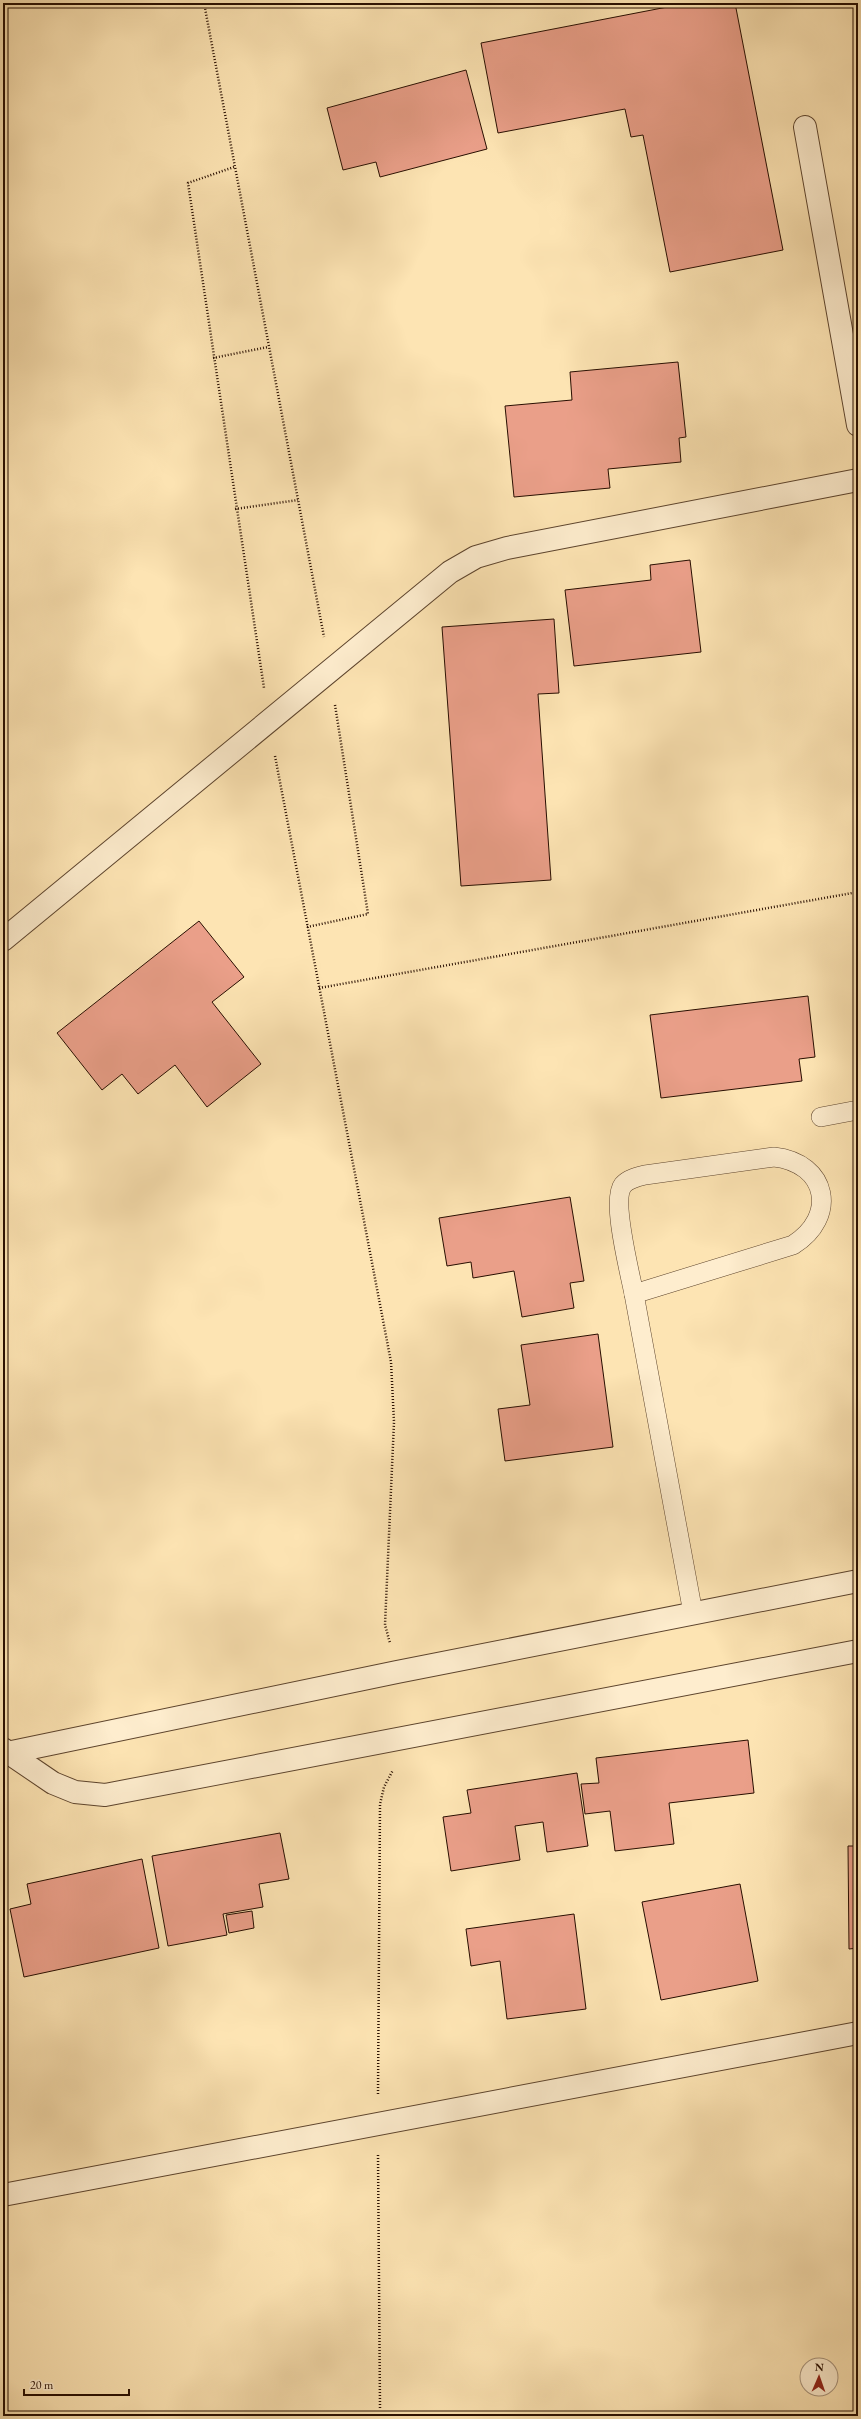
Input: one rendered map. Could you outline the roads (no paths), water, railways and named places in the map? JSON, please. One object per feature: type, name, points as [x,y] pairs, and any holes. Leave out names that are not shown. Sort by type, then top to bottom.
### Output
[{"type":"street","points":[[805,127],[858,425]]},
{"type":"street","points":[[3,940],[450,572],[476,557],[507,548],[858,480]]},
{"type":"street","points":[[5,1751],[858,1581]]},
{"type":"street","points":[[5,1751],[54,1783],[75,1792],[105,1795],[858,1650]]},
{"type":"street","points":[[3,2195],[858,2033]]},
{"type":"lane","points":[[821,1117],[858,1110]]},
{"type":"lane","points":[[634,1294],[792,1245],[806,1237],[816,1224],[821,1210],[821,1194],[815,1178],[804,1167],[790,1159],[774,1157],[758,1158],[645,1175],[629,1180],[622,1186],[618,1202],[634,1294],[693,1613]]}]
